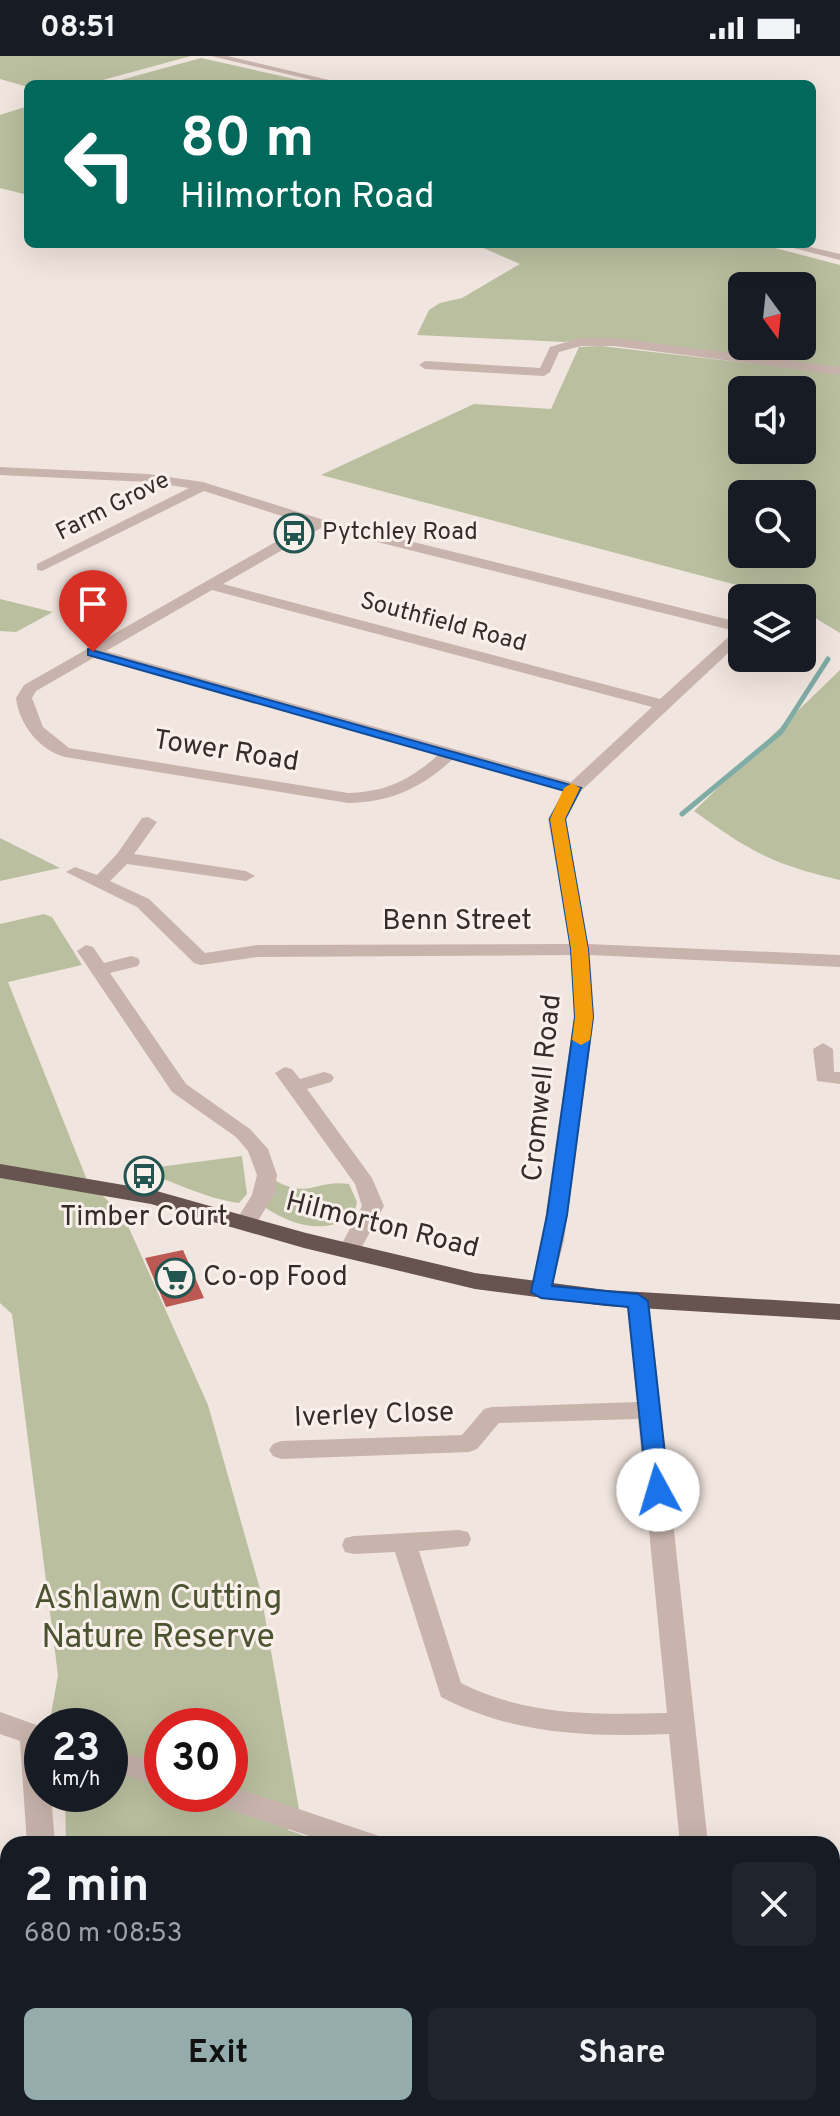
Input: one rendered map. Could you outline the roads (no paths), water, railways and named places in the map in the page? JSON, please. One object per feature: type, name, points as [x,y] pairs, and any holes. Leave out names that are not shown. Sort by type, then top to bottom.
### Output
[{"type":"highway","name":"Hilmorton Road","points":[[0,1171],[116,1190],[475,1281],[541,1292],[638,1301],[840,1312]]},
{"type":"street","points":[[215,56],[323,80]]},
{"type":"street","points":[[801,248],[840,257]]},
{"type":"street","points":[[425,365],[544,372],[554,350],[580,342],[614,342],[840,371]]},
{"type":"street","points":[[0,471],[148,478],[203,486],[319,523],[728,626]]},
{"type":"street","name":"Farm Grove","points":[[42,567],[203,486]]},
{"type":"street","points":[[93,652],[319,523]]},
{"type":"street","name":"Southfield Road","points":[[210,585],[663,705]]},
{"type":"street","name":"Cromwell Road","points":[[541,1292],[567,1151],[584,1017],[580,949],[557,819],[574,788],[728,643]]},
{"type":"street","points":[[93,652],[574,788]]},
{"type":"street","name":"Tower Road","points":[[93,652],[30,688],[24,698],[26,709],[45,741],[65,752],[348,798],[372,799],[412,787],[449,754]]},
{"type":"street","points":[[75,872],[99,883],[123,858],[148,822]]},
{"type":"street","points":[[123,858],[246,876]]},
{"type":"street","name":"Benn Street","points":[[99,883],[143,903],[201,959],[258,951],[580,949],[840,961]]},
{"type":"street","points":[[86,951],[115,971],[179,1088],[243,1133],[258,1149],[267,1175],[263,1195],[246,1222]]},
{"type":"street","points":[[823,1049],[824,1077],[840,1078]]},
{"type":"street","points":[[324,1078],[290,1080],[365,1183],[373,1206],[349,1251]]},
{"type":"street","points":[[638,1301],[693,1836]]},
{"type":"street","name":"Iverley Close","points":[[281,1450],[469,1443],[492,1415],[650,1410]]},
{"type":"street","points":[[354,1545],[459,1539]]},
{"type":"street","points":[[404,1542],[450,1690],[473,1704],[516,1716],[623,1725],[680,1723]]},
{"type":"street","points":[[0,1723],[24,1731]]},
{"type":"street","points":[[248,1804],[345,1836]]},
{"type":"street","points":[[40,1812],[41,1836]]},
{"type":"waterway","points":[[682,814],[781,732],[828,659]]},
{"type":"place","name":"Pytchley Road","points":[[294,533]]},
{"type":"place","name":"Timber Court","points":[[144,1176]]},
{"type":"place","name":"Co-op Food","points":[[175,1278]]},
{"type":"park label","name":"Ashlawn Cutting Nature Reserve","points":[[158,1618]]}]
